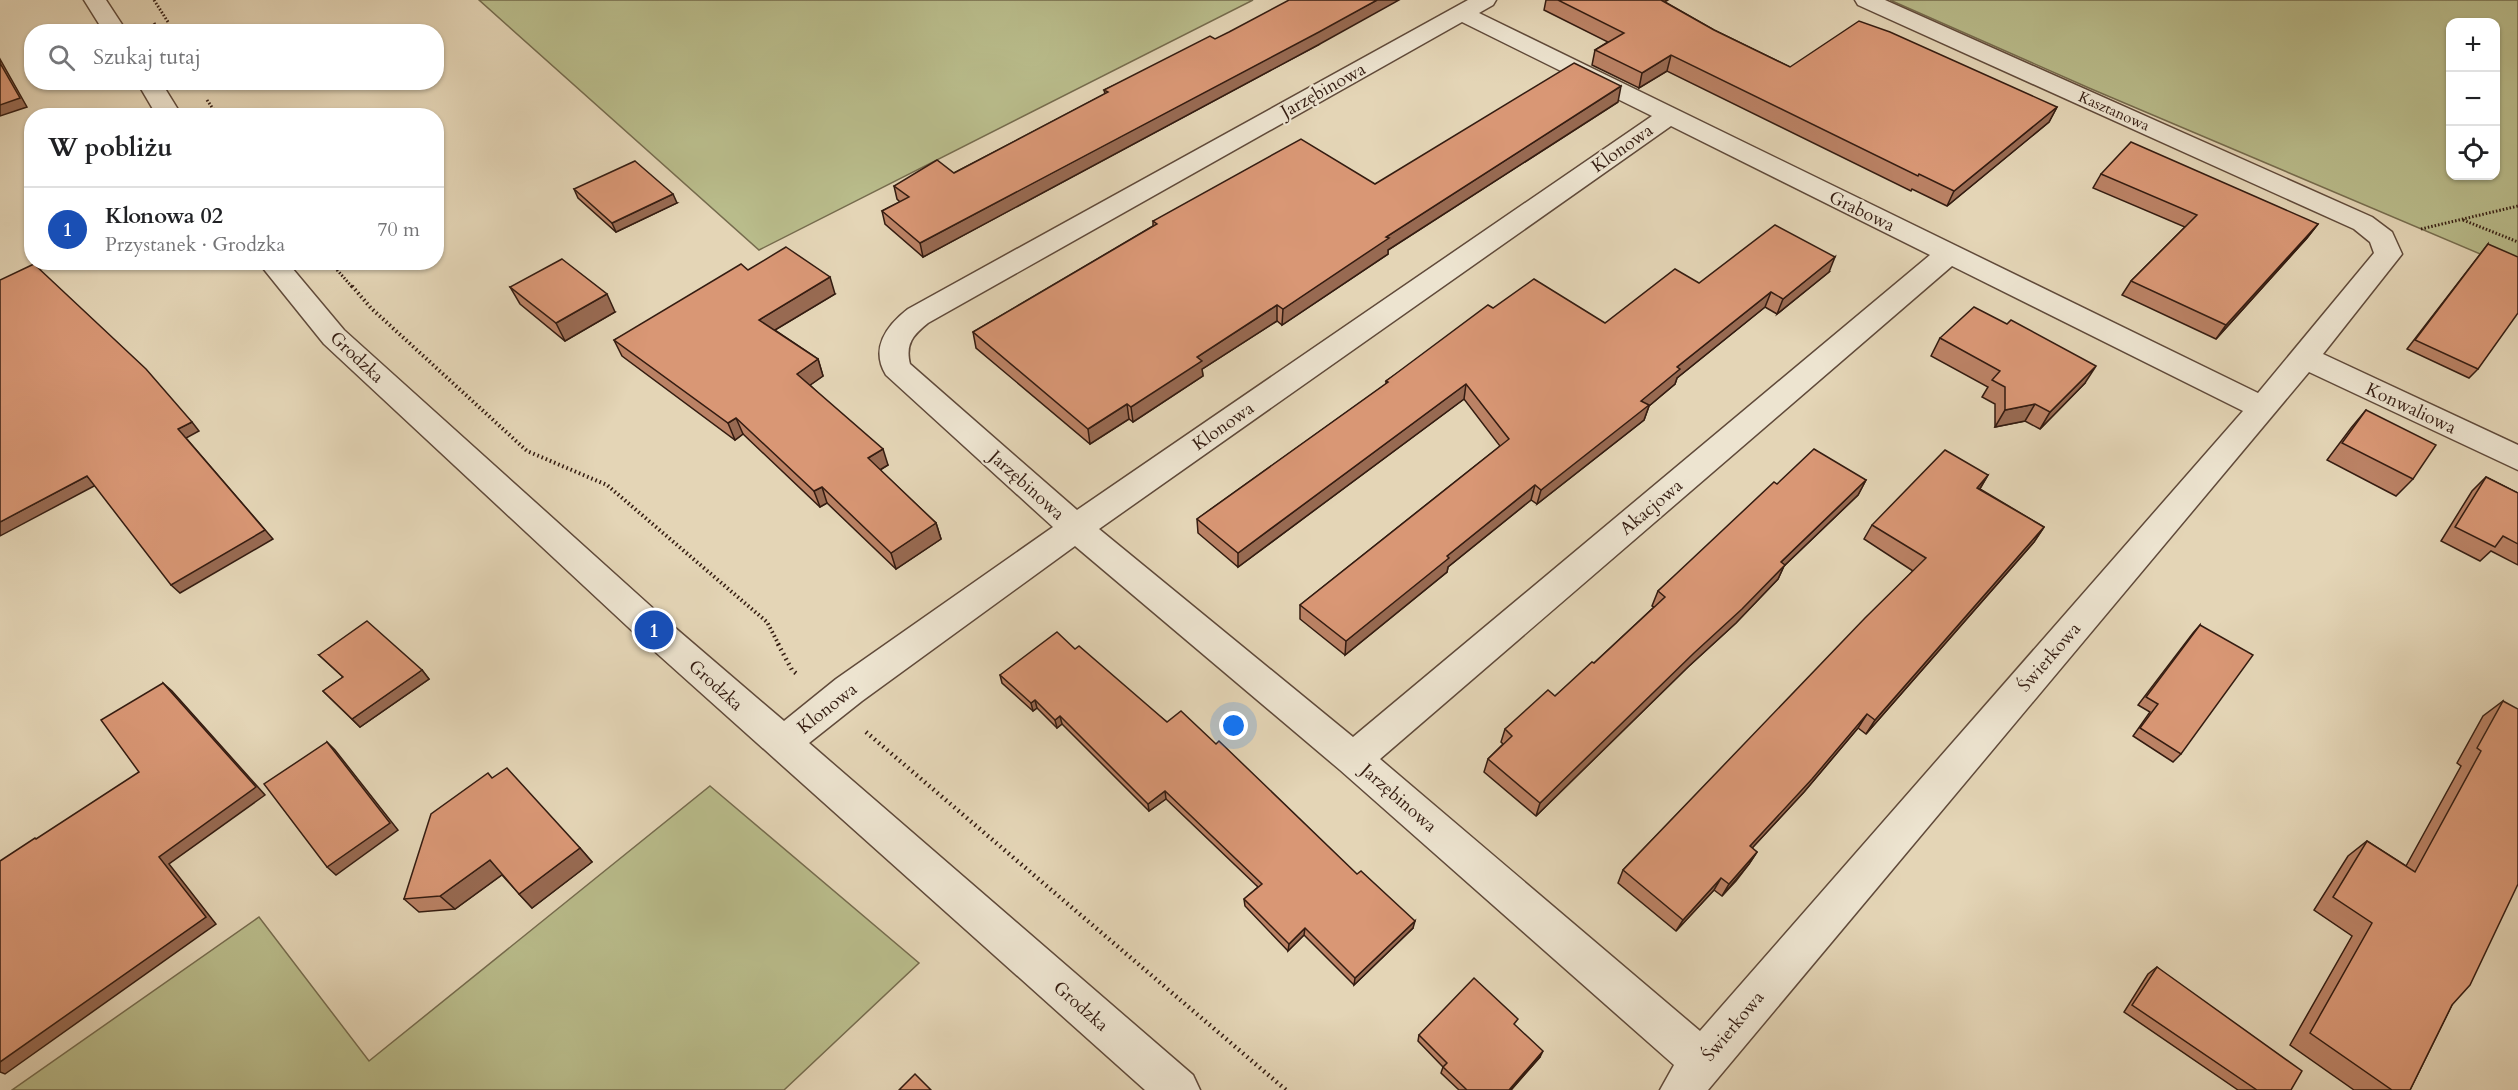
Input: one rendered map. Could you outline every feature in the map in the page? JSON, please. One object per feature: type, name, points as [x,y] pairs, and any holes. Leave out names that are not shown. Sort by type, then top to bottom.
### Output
[{"type":"street","points":[[95,0],[111,24]]},
{"type":"street","name":"Kasztanowa","points":[[1866,0],[2372,230]]},
{"type":"street","name":"Grabowa","points":[[1474,6],[1669,116],[2263,408]]},
{"type":"street","name":"Jarzębinowa","points":[[1474,6],[918,316],[903,328],[896,339],[892,354],[896,368],[1076,528],[1353,759],[1702,1061]]},
{"type":"street","points":[[154,90],[165,108]]},
{"type":"street","name":"Klonowa","points":[[782,744],[849,690],[1076,528],[1669,116]]},
{"type":"street","name":"Świerkowa","points":[[1682,1090],[1702,1061],[2263,408],[2388,254],[2372,230]]},
{"type":"street","name":"Akacjowa","points":[[1353,759],[1949,254]]},
{"type":"street","name":"Grodzka","points":[[278,270],[334,337],[654,630],[1178,1090]]},
{"type":"street","name":"Konwaliowa","points":[[2303,357],[2518,458]]},
{"type":"path","points":[[154,0],[168,22]]},
{"type":"path","points":[[2372,230],[2462,219],[2518,206]]},
{"type":"path","points":[[2462,219],[2518,242]]},
{"type":"green space","points":[[479,0],[1253,0],[759,250]]},
{"type":"green space","points":[[1890,0],[2518,0],[2518,270],[2089,88]]},
{"type":"green space","points":[[710,786],[919,963],[784,1090],[12,1090],[259,917],[369,1061]]},
{"type":"building","points":[[1289,0],[1377,0],[920,243],[882,211],[909,197],[894,186],[937,160],[954,173],[1108,92],[1104,90],[1210,36],[1215,39]]},
{"type":"building","points":[[1558,0],[1661,0],[1714,30],[1790,67],[1859,21],[1890,32],[2057,107],[1954,191],[1919,174],[1918,176],[1671,55],[1642,73],[1595,50],[1624,33]]},
{"type":"building","points":[[0,63],[20,98],[0,105]]},
{"type":"building","points":[[1574,63],[1621,86],[1386,237],[1389,238],[1283,309],[1277,305],[1197,357],[1202,361],[1131,407],[1127,404],[1088,429],[973,332],[1157,224],[1153,221],[1301,139],[1375,184]]},
{"type":"building","points":[[2131,142],[2318,224],[2226,325],[2131,281],[2197,215],[2101,174]]},
{"type":"building","points":[[635,161],[673,194],[612,223],[574,189]]},
{"type":"building","points":[[1775,225],[1835,257],[1783,299],[1771,292],[1677,367],[1680,369],[1641,401],[1649,405],[1541,490],[1535,485],[1346,641],[1300,605],[1509,439],[1466,384],[1238,553],[1197,519],[1388,382],[1386,381],[1488,305],[1493,308],[1534,279],[1605,323],[1675,269],[1699,283]]},
{"type":"building","points":[[2488,244],[2518,257],[2518,313],[2478,369],[2415,340]]},
{"type":"building","points":[[786,247],[830,277],[759,320],[818,359],[797,374],[883,449],[868,458],[936,523],[891,553],[822,487],[814,491],[736,418],[728,423],[614,340],[741,264],[748,270]]},
{"type":"building","points":[[562,259],[607,294],[556,323],[510,287]]},
{"type":"building","points":[[24,269],[40,270],[146,369],[192,422],[178,429],[265,530],[171,585],[87,476],[0,522],[0,280]]},
{"type":"building","points":[[1974,307],[2007,324],[2011,320],[2096,366],[2050,412],[2035,404],[2005,410],[2005,387],[1992,380],[2000,371],[1940,338]]},
{"type":"building","points":[[2366,410],[2436,445],[2413,479],[2342,443]]},
{"type":"building","points":[[1814,449],[1866,480],[1781,562],[1785,565],[1742,609],[1540,803],[1488,759],[1512,736],[1505,729],[1548,690],[1555,696],[1592,662],[1594,663],[1665,597],[1658,591],[1774,482],[1777,484]]},
{"type":"building","points":[[1945,450],[1988,475],[1977,488],[2044,527],[1875,720],[1867,714],[1812,779],[1750,846],[1757,852],[1729,884],[1721,878],[1683,920],[1623,870],[1865,618],[1926,558],[1872,525]]},
{"type":"building","points":[[2486,477],[2518,493],[2518,544],[2503,536],[2495,547],[2455,527]]},
{"type":"building","points":[[367,621],[422,670],[352,719],[323,691],[343,677],[319,655]]},
{"type":"building","points":[[2200,625],[2253,655],[2181,754],[2140,728],[2158,704],[2146,697]]},
{"type":"building","points":[[1057,632],[1075,649],[1079,646],[1167,722],[1181,711],[1216,744],[1219,741],[1357,874],[1361,871],[1415,921],[1355,978],[1305,928],[1289,944],[1244,899],[1262,884],[1165,791],[1148,804],[1060,716],[1055,720],[1035,700],[1031,703],[1000,675]]},
{"type":"building","points":[[163,683],[256,787],[159,857],[206,917],[0,1062],[0,861],[139,772],[101,720]]},
{"type":"building","points":[[2503,701],[2518,709],[2518,884],[2470,985],[2452,1005],[2410,1090],[2392,1090],[2310,1033],[2372,923],[2333,897],[2367,841],[2415,872],[2481,751],[2477,748]]},
{"type":"building","points":[[327,742],[390,823],[327,867],[264,784]]},
{"type":"building","points":[[507,768],[580,848],[519,894],[490,860],[440,896],[404,899],[431,814],[488,773],[492,778]]},
{"type":"building","points":[[2157,967],[2302,1071],[2291,1090],[2257,1090],[2132,1005]]},
{"type":"building","points":[[1474,978],[1518,1019],[1514,1024],[1543,1051],[1509,1090],[1467,1090],[1443,1067],[1447,1063],[1419,1035]]},
{"type":"building","points":[[915,1074],[931,1090],[899,1090]]},
{"type":"place","name":"Klonowa 02","points":[[654,630]]}]
